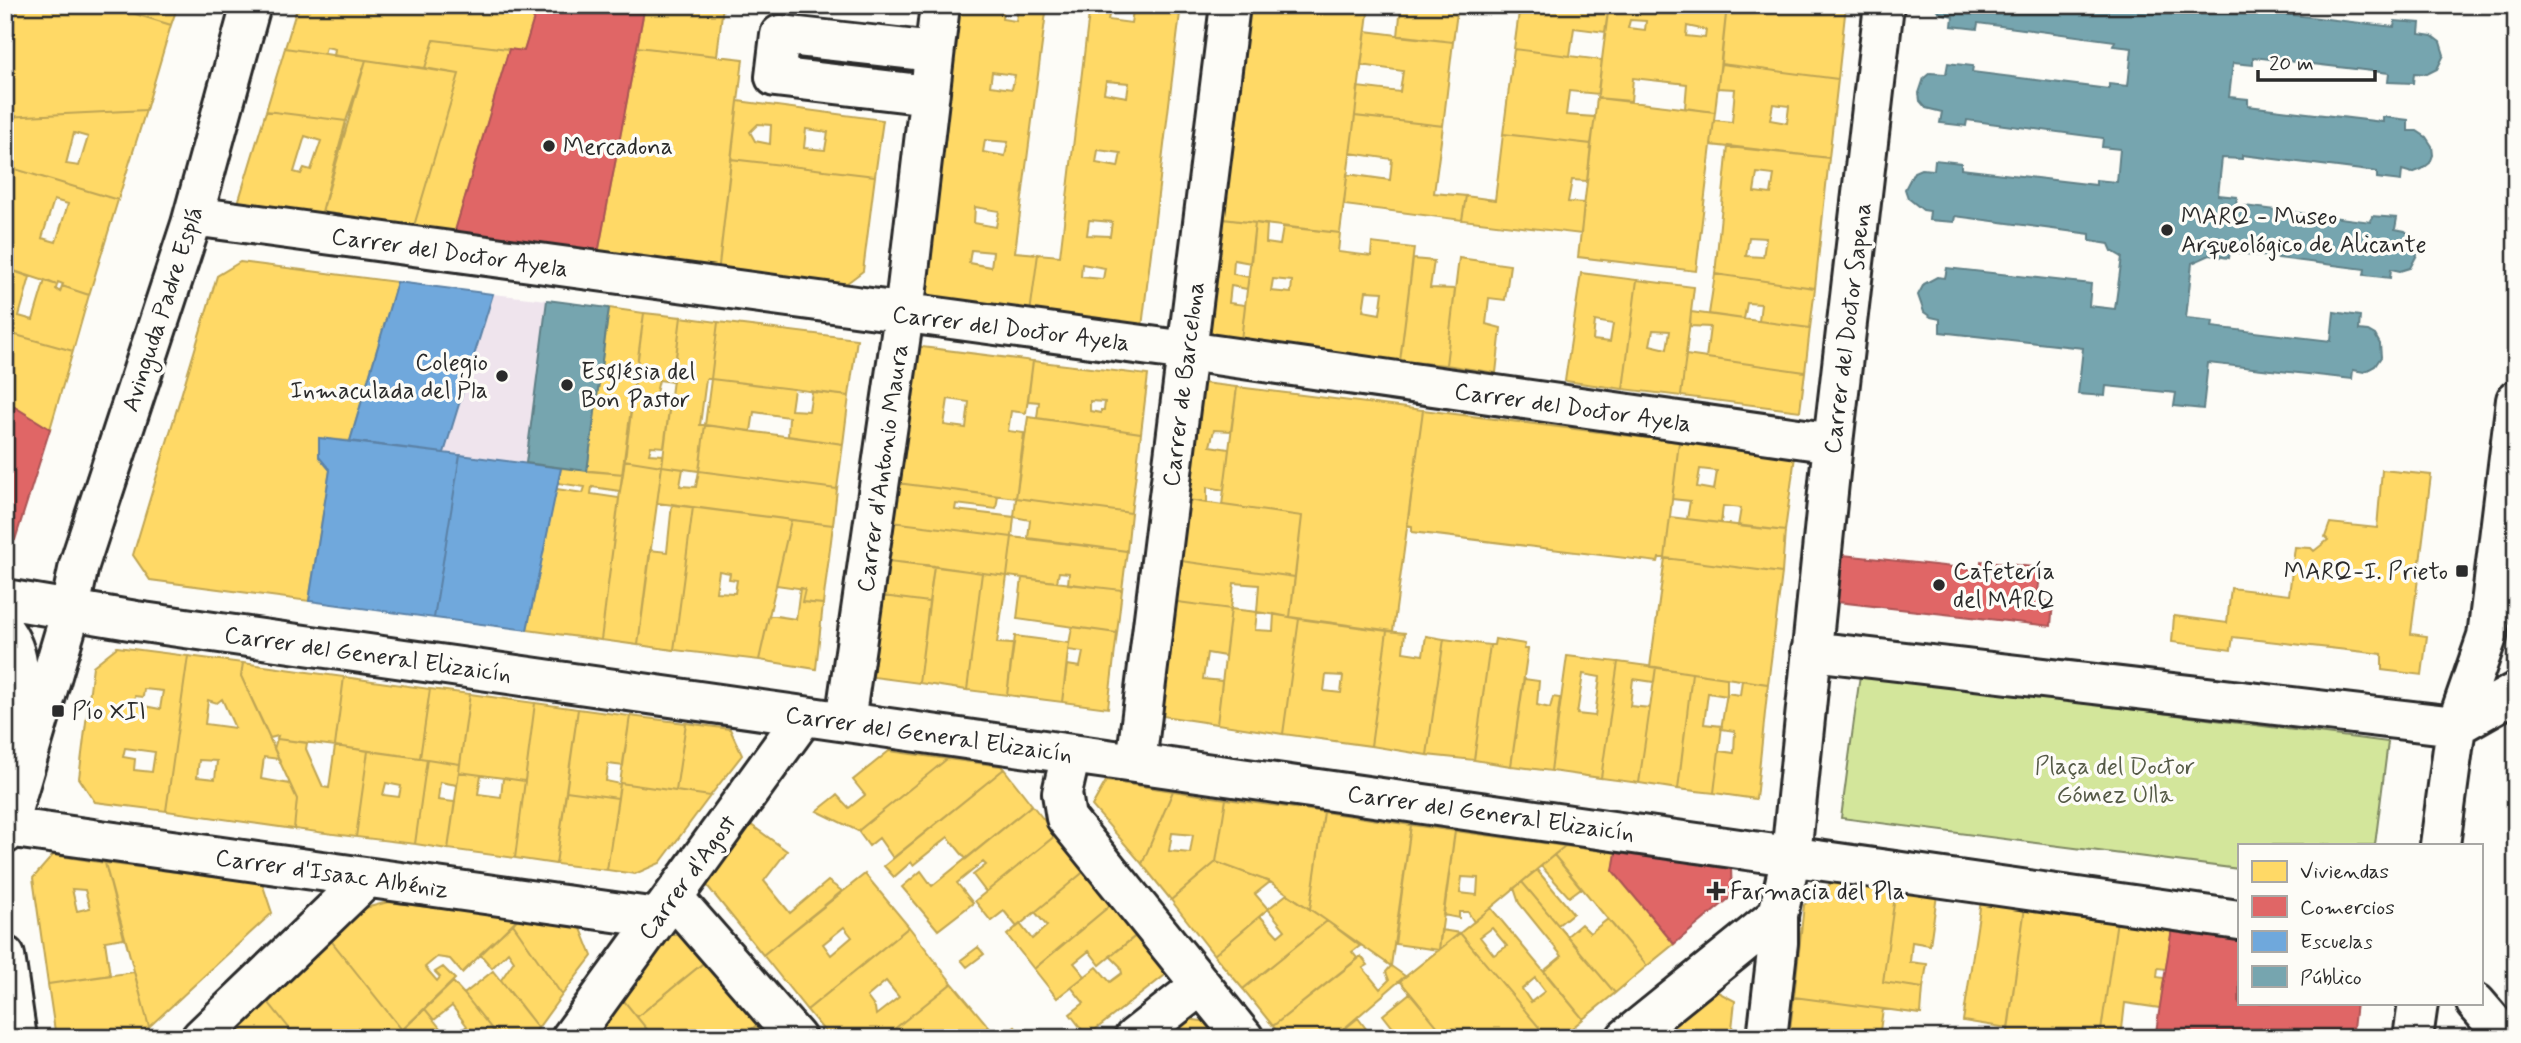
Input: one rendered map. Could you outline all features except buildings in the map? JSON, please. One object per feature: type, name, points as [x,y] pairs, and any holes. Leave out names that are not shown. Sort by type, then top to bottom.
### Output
[{"type":"street","name":"Avinguda Padre Esplá","points":[[6,831],[66,628],[79,565],[191,223],[251,5]]},
{"type":"street","name":"Carrer d'Antonio Maura","points":[[845,721],[904,314],[940,5]]},
{"type":"street","name":"Carrer de Barcelona","points":[[1136,763],[1230,5]]},
{"type":"street","name":"Carrer del Doctor Sapena","points":[[1811,651],[1884,5]]},
{"type":"street","points":[[929,95],[775,77],[777,56],[780,35],[934,52]]},
{"type":"street","name":"Carrer del Doctor Ayela","points":[[191,223],[200,217],[1187,351],[1833,443]]},
{"type":"street","points":[[2440,844],[2456,726],[2487,637],[2516,400]]},
{"type":"street","name":"Carrer del General Elizaicín","points":[[5,599],[68,611],[1791,856]]},
{"type":"street","points":[[5,632],[14,644],[19,682],[13,726],[5,752]]},
{"type":"street","points":[[1768,1038],[1778,943],[1778,915],[1791,856],[1811,651],[2456,726],[2516,692]]},
{"type":"street","name":"Carrer d'Agost","points":[[571,1038],[804,716]]},
{"type":"street","points":[[1071,754],[1062,793],[1066,818],[1244,1038]]},
{"type":"street","name":"Carrer d'Isaac Albéniz","points":[[6,831],[367,878],[665,907]]},
{"type":"street","points":[[1791,856],[2238,920]]},
{"type":"street","points":[[201,1038],[367,878]]},
{"type":"street","points":[[665,907],[796,1038]]},
{"type":"street","points":[[1626,1038],[1778,915]]},
{"type":"street","points":[[6,960],[17,1038]]},
{"type":"street","points":[[1134,1038],[1201,985]]},
{"type":"street","points":[[2413,1038],[2418,1004]]},
{"type":"street","points":[[2477,1004],[2505,1038]]},
{"type":"shaded area","name":"Colegio Inmaculada del Pla","points":[[493,294],[547,300],[526,463],[444,453]]},
{"type":"green space","name":"Plaça del Doctor Gómez Ulla","points":[[1860,675],[2388,742],[2375,844],[2238,844],[2238,869],[1841,818]]},
{"type":"place","name":"Mercadona","points":[[549,146]]},
{"type":"place","name":"MARQ - Museo Arqueológico de Alicante","points":[[2167,230]]},
{"type":"place","name":"Colegio Inmaculada del Pla","points":[[502,376]]},
{"type":"place","name":"Església del Bon Pastor","points":[[567,385]]},
{"type":"place","name":"MARQ-I. Prieto","points":[[2462,571]]},
{"type":"place","name":"Cafetería del MARQ","points":[[1939,585]]},
{"type":"place","name":"Pío XII","points":[[58,711]]},
{"type":"place","name":"Farmacia del Pla","points":[[1716,891]]}]
